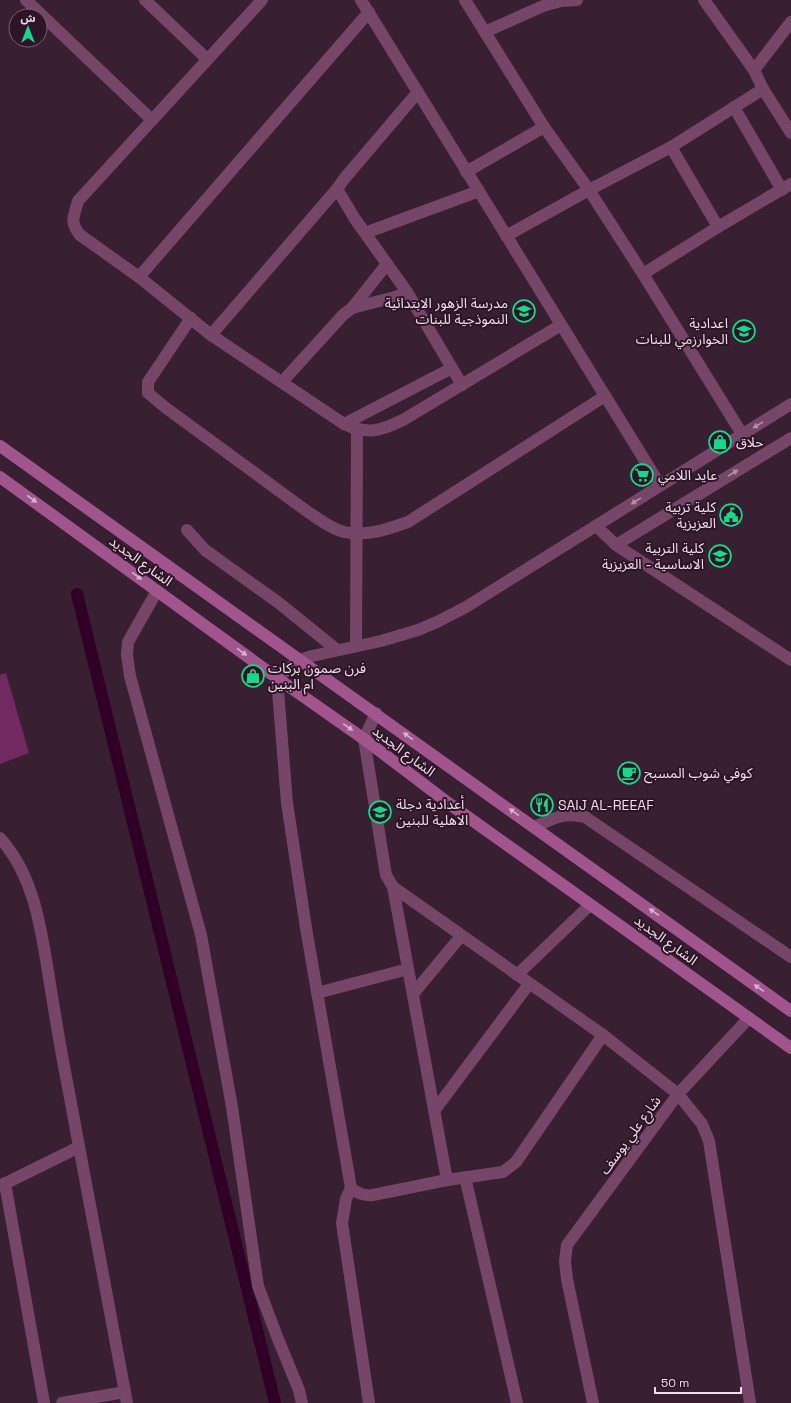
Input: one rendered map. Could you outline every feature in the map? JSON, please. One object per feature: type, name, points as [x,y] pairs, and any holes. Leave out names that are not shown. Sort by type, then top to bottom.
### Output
[{"type":"main road","name":"الشارع الجديد","points":[[0,446],[791,1010]]},
{"type":"main road","name":"الشارع الجديد","points":[[0,476],[277,678],[364,739],[451,805],[791,1048]]},
{"type":"street","points":[[26,0],[152,120]]},
{"type":"street","points":[[146,0],[207,59]]},
{"type":"street","points":[[262,0],[78,201],[73,218],[74,226],[80,235],[139,277],[211,335],[344,424],[357,430],[376,431],[387,428],[403,420],[562,325]]},
{"type":"street","points":[[361,0],[660,485]]},
{"type":"street","points":[[465,0],[544,127],[589,190],[643,274],[742,434]]},
{"type":"street","points":[[485,32],[543,6],[561,1],[577,0]]},
{"type":"street","points":[[704,0],[754,70],[763,89],[791,133]]},
{"type":"street","points":[[139,277],[369,12]]},
{"type":"street","points":[[754,70],[791,22]]},
{"type":"street","points":[[506,236],[670,147],[763,89]]},
{"type":"street","points":[[211,335],[337,190],[344,179],[418,92]]},
{"type":"street","points":[[643,274],[786,187],[734,107]]},
{"type":"street","points":[[466,172],[544,127]]},
{"type":"street","points":[[670,147],[718,228]]},
{"type":"street","points":[[337,190],[365,233],[407,292],[462,384]]},
{"type":"street","points":[[365,233],[479,191]]},
{"type":"street","points":[[282,382],[338,320],[352,308],[387,264]]},
{"type":"street","points":[[352,308],[395,298],[407,292]]},
{"type":"street","points":[[190,318],[148,382],[148,393],[166,408],[308,512],[343,532],[356,534],[380,531],[408,522],[605,396]]},
{"type":"street","points":[[344,424],[452,368]]},
{"type":"street","points":[[369,1403],[342,1223],[346,1199],[351,1188],[306,928],[287,803],[277,678],[300,660],[418,630],[466,607],[791,404]]},
{"type":"street","points":[[356,646],[357,430]]},
{"type":"street","points":[[616,545],[791,438]]},
{"type":"street","points":[[596,526],[616,545],[791,660]]},
{"type":"street","points":[[187,530],[205,550],[279,603],[337,650]]},
{"type":"street","points":[[157,591],[128,642],[127,655],[130,676],[201,935],[232,1107],[258,1286],[299,1390],[302,1403]]},
{"type":"street","points":[[376,714],[364,739],[386,875],[393,887],[447,1180]]},
{"type":"street","points":[[534,827],[561,816],[573,814],[585,817],[791,957]]},
{"type":"street","points":[[0,838],[15,857],[34,899],[41,929],[56,1023],[126,1397],[62,1403]]},
{"type":"street","points":[[393,887],[603,1035],[678,1094],[749,1018]]},
{"type":"street","points":[[517,975],[590,905]]},
{"type":"street","points":[[413,994],[461,936]]},
{"type":"street","points":[[317,993],[408,969]]},
{"type":"street","points":[[434,1111],[529,984]]},
{"type":"street","points":[[351,1188],[362,1195],[373,1195],[447,1180],[503,1172],[516,1162],[603,1035]]},
{"type":"street","name":"شارع علي يوسف","points":[[593,1403],[567,1279],[565,1261],[567,1245],[678,1094],[702,1124],[709,1141],[750,1403]]},
{"type":"street","points":[[44,1403],[2,1184],[79,1148]]},
{"type":"street","points":[[465,1177],[516,1403]]},
{"type":"shaded area","points":[[6,673],[29,753],[0,764],[0,675]]},
{"type":"waterway","points":[[77,594],[275,1403]]},
{"type":"place","name":"مدرسة الزهور الابتدائية النموذجية للبنات","points":[[524,311]]},
{"type":"place","name":"اعدادية الخوارزمي للبنات","points":[[744,331]]},
{"type":"place","name":"حلاق","points":[[720,442]]},
{"type":"place","name":"عايد اللامي","points":[[642,475]]},
{"type":"place","name":"كلية تربية العزيزية","points":[[731,515]]},
{"type":"place","name":"كلية التربية الاساسية - العزيزية","points":[[720,556]]},
{"type":"place","name":"فرن صمون بركات ام البنين","points":[[253,676]]},
{"type":"place","name":"كوفي شوب المسبح","points":[[629,773]]},
{"type":"place","name":"SAIJ AL-REEAF","points":[[542,805]]},
{"type":"place","name":"أعدادية دجلة الاهلية للبنين","points":[[380,812]]}]
